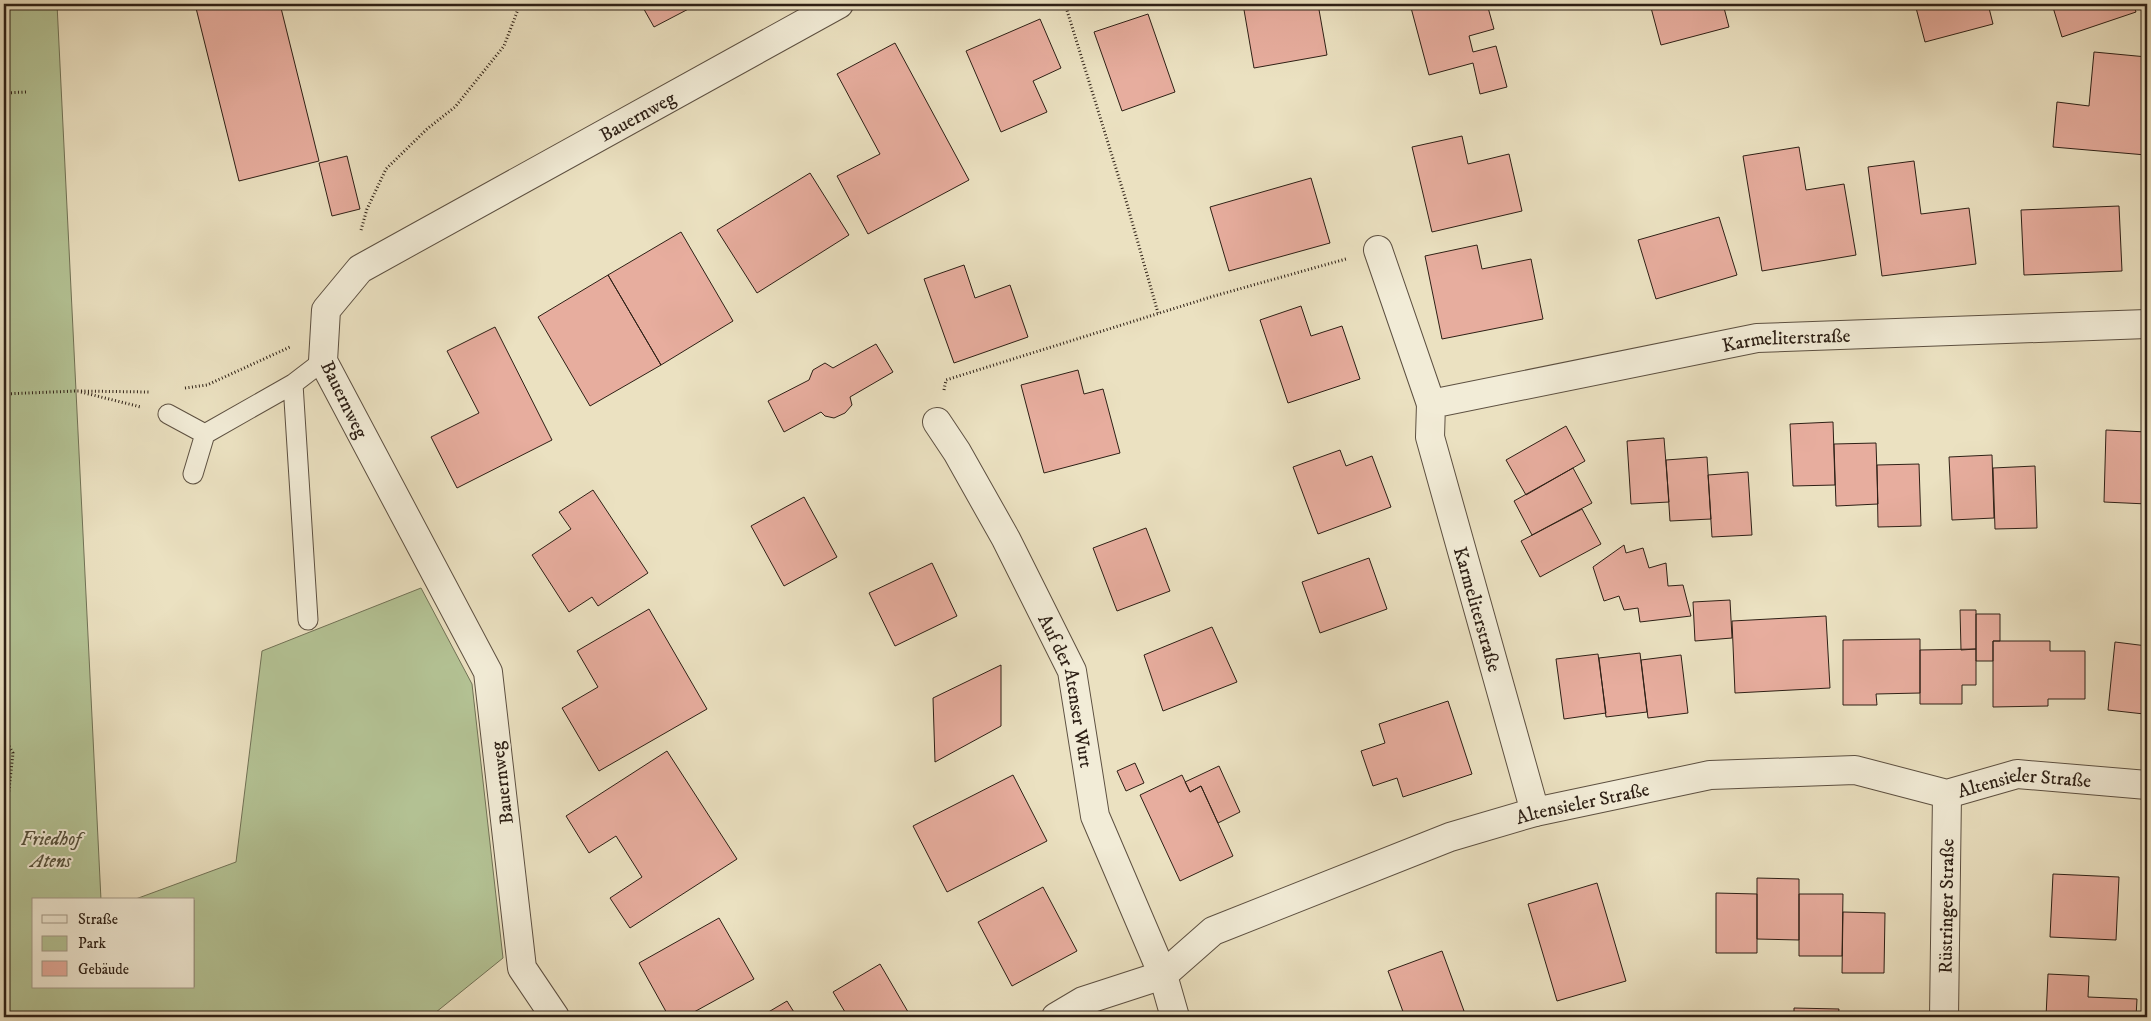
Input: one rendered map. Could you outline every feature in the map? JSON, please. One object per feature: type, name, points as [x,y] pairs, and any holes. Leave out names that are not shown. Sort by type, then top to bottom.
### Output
[{"type":"street","name":"Bauernweg","points":[[555,1017],[522,968],[488,672],[322,361],[326,310],[360,269],[839,4]]},
{"type":"street","name":"Karmeliterstraße","points":[[1378,250],[1431,404],[1430,437],[1535,812]]},
{"type":"street","name":"Karmeliterstraße","points":[[1431,404],[1758,338],[2147,324]]},
{"type":"street","name":"Auf der Atenser Wurt","points":[[937,422],[957,452],[1006,539],[1072,672],[1096,816],[1163,975]]},
{"type":"street","name":"Altensieler Straße","points":[[1056,1017],[1083,1001],[1163,975],[1213,931],[1450,836],[1535,812],[1710,775],[1855,770],[1947,794],[2017,774],[2147,785]]},
{"type":"street","name":"Rüstringer Straße","points":[[1944,1017],[1947,794]]},
{"type":"street","points":[[1163,975],[1175,1017]]},
{"type":"lane","points":[[193,474],[205,434],[293,384],[322,361]]},
{"type":"lane","points":[[293,384],[308,620]]},
{"type":"lane","points":[[168,414],[205,434]]},
{"type":"path","points":[[360,269],[355,248],[367,209],[386,169],[427,129],[455,107],[504,46],[520,4]]},
{"type":"path","points":[[1065,4],[1127,204],[1158,313]]},
{"type":"path","points":[[4,94],[26,92]]},
{"type":"path","points":[[937,422],[946,380],[1214,296],[1378,250]]},
{"type":"path","points":[[180,389],[207,384],[325,331]]},
{"type":"path","points":[[4,394],[76,391],[153,392]]},
{"type":"path","points":[[76,391],[168,414]]},
{"type":"path","points":[[4,737],[13,754],[4,835]]},
{"type":"green space","name":"Friedhof Atens","points":[[4,4],[57,4],[101,898],[32,898],[32,988],[195,988],[195,898],[138,898],[236,862],[262,651],[421,588],[472,684],[503,958],[430,1017],[4,1017]]},
{"type":"building","points":[[195,4],[280,4],[319,161],[239,181]]},
{"type":"building","points":[[641,4],[698,4],[654,27]]},
{"type":"building","points":[[1243,4],[1318,4],[1327,55],[1254,68]]},
{"type":"building","points":[[1410,4],[1487,4],[1494,29],[1469,36],[1473,52],[1496,46],[1507,87],[1480,94],[1473,63],[1429,75]]},
{"type":"building","points":[[1650,4],[1723,4],[1729,27],[1661,45]]},
{"type":"building","points":[[1915,4],[1988,4],[1993,24],[1925,42]]},
{"type":"building","points":[[2052,4],[2133,4],[2136,12],[2062,37]]},
{"type":"building","points":[[1148,14],[1175,92],[1122,111],[1094,32]]},
{"type":"building","points":[[1040,19],[1061,68],[1033,81],[1047,112],[1001,132],[966,51]]},
{"type":"building","points":[[895,43],[969,180],[868,234],[837,176],[880,154],[837,74]]},
{"type":"building","points":[[2094,52],[2147,57],[2146,155],[2053,147],[2057,102],[2089,106]]},
{"type":"building","points":[[1462,136],[1468,164],[1509,154],[1522,211],[1432,232],[1412,147]]},
{"type":"building","points":[[1799,147],[1806,190],[1844,184],[1856,255],[1762,271],[1743,156]]},
{"type":"building","points":[[347,156],[360,209],[332,216],[319,163]]},
{"type":"building","points":[[1914,161],[1921,214],[1969,208],[1976,264],[1882,276],[1868,167]]},
{"type":"building","points":[[810,173],[849,235],[757,293],[717,230]]},
{"type":"building","points":[[1311,178],[1330,243],[1229,271],[1210,207]]},
{"type":"building","points":[[2119,206],[2122,271],[2024,275],[2021,210]]},
{"type":"building","points":[[1719,217],[1737,275],[1656,299],[1638,240]]},
{"type":"building","points":[[681,232],[733,321],[661,365],[608,275]]},
{"type":"building","points":[[1477,245],[1482,269],[1531,259],[1543,319],[1442,339],[1425,256]]},
{"type":"building","points":[[964,265],[975,298],[1010,285],[1028,337],[954,363],[924,279]]},
{"type":"building","points":[[608,275],[661,365],[590,406],[538,317]]},
{"type":"building","points":[[1301,306],[1311,336],[1342,326],[1360,379],[1288,403],[1260,320]]},
{"type":"building","points":[[495,327],[552,440],[457,488],[431,437],[479,413],[447,351]]},
{"type":"building","points":[[876,344],[893,372],[850,397],[852,405],[845,413],[834,418],[825,416],[821,412],[784,432],[768,401],[809,380],[813,370],[825,363],[833,368]]},
{"type":"building","points":[[1078,370],[1084,394],[1103,389],[1120,453],[1044,473],[1021,385]]},
{"type":"building","points":[[1833,422],[1835,485],[1793,486],[1790,424]]},
{"type":"building","points":[[1566,426],[1585,461],[1526,495],[1506,460]]},
{"type":"building","points":[[2106,430],[2147,432],[2147,504],[2104,502]]},
{"type":"building","points":[[1664,438],[1669,502],[1631,504],[1627,441]]},
{"type":"building","points":[[1876,443],[1878,504],[1836,506],[1834,444]]},
{"type":"building","points":[[1340,450],[1346,466],[1372,456],[1391,507],[1318,534],[1293,467]]},
{"type":"building","points":[[1992,455],[1994,518],[1952,520],[1949,457]]},
{"type":"building","points":[[1707,457],[1711,519],[1670,521],[1666,460]]},
{"type":"building","points":[[1919,464],[1921,526],[1878,527],[1877,465]]},
{"type":"building","points":[[2035,466],[2037,528],[1995,529],[1993,468]]},
{"type":"building","points":[[1573,468],[1592,503],[1532,535],[1514,501]]},
{"type":"building","points":[[1748,472],[1752,535],[1712,537],[1708,475]]},
{"type":"building","points":[[593,490],[648,573],[598,606],[592,597],[569,612],[532,555],[571,529],[559,512]]},
{"type":"building","points":[[804,497],[837,557],[784,586],[751,526]]},
{"type":"building","points":[[1582,509],[1601,544],[1540,577],[1521,541]]},
{"type":"building","points":[[1146,528],[1170,591],[1117,611],[1093,548]]},
{"type":"building","points":[[1624,545],[1626,553],[1643,548],[1649,568],[1666,563],[1668,586],[1683,585],[1691,616],[1640,622],[1638,608],[1624,610],[1619,596],[1604,601],[1593,567]]},
{"type":"building","points":[[1369,558],[1387,609],[1320,633],[1302,582]]},
{"type":"building","points":[[932,563],[957,616],[895,646],[869,593]]},
{"type":"building","points":[[1730,600],[1732,638],[1695,641],[1693,602]]},
{"type":"building","points":[[649,609],[707,709],[599,771],[562,708],[598,687],[577,651]]},
{"type":"building","points":[[1960,610],[1976,610],[1976,649],[1961,650]]},
{"type":"building","points":[[1976,614],[2000,614],[2000,641],[1993,641],[1993,661],[1976,661]]},
{"type":"building","points":[[1826,616],[1830,688],[1735,693],[1732,621]]},
{"type":"building","points":[[1212,627],[1237,682],[1163,711],[1144,655]]},
{"type":"building","points":[[1920,639],[1920,693],[1876,694],[1877,705],[1843,705],[1843,640]]},
{"type":"building","points":[[1993,641],[2050,641],[2050,651],[2085,651],[2085,699],[2048,699],[2048,706],[1993,707]]},
{"type":"building","points":[[2115,642],[2147,646],[2144,714],[2108,710]]},
{"type":"building","points":[[1976,649],[1976,685],[1962,685],[1962,704],[1920,704],[1920,650]]},
{"type":"building","points":[[1640,653],[1647,712],[1606,717],[1599,658]]},
{"type":"building","points":[[1598,654],[1606,713],[1564,719],[1556,659]]},
{"type":"building","points":[[1681,655],[1688,713],[1648,718],[1641,660]]},
{"type":"building","points":[[1001,665],[1001,726],[935,762],[933,698]]},
{"type":"building","points":[[2147,679],[2147,714],[2144,714]]},
{"type":"building","points":[[1448,701],[1472,774],[1403,797],[1397,778],[1373,786],[1361,751],[1385,743],[1379,724]]},
{"type":"building","points":[[667,751],[737,859],[630,928],[610,898],[642,877],[616,836],[589,853],[566,816]]},
{"type":"building","points":[[1135,763],[1144,783],[1126,791],[1117,771]]},
{"type":"building","points":[[1219,766],[1240,812],[1218,823],[1201,786],[1190,792],[1185,782]]},
{"type":"building","points":[[1013,775],[1047,841],[947,892],[913,826]]},
{"type":"building","points":[[1182,775],[1190,792],[1201,786],[1233,856],[1180,881],[1140,795]]},
{"type":"building","points":[[2053,874],[2119,877],[2116,940],[2050,937]]},
{"type":"building","points":[[1757,878],[1799,879],[1799,940],[1757,939]]},
{"type":"building","points":[[1597,883],[1626,981],[1557,1001],[1528,904]]},
{"type":"building","points":[[1043,887],[1077,951],[1012,986],[978,922]]},
{"type":"building","points":[[1716,893],[1757,894],[1757,953],[1716,953]]},
{"type":"building","points":[[1799,894],[1843,894],[1842,956],[1799,956]]},
{"type":"building","points":[[1843,912],[1885,913],[1884,973],[1842,973]]},
{"type":"building","points":[[719,918],[754,979],[685,1017],[669,1017],[639,963]]},
{"type":"building","points":[[1442,951],[1464,1011],[1447,1017],[1405,1017],[1388,971]]},
{"type":"building","points":[[880,964],[911,1017],[848,1017],[833,992]]},
{"type":"building","points":[[2048,974],[2089,976],[2088,997],[2137,999],[2136,1017],[2046,1017]]},
{"type":"building","points":[[787,1001],[797,1017],[760,1017]]},
{"type":"building","points":[[1794,1008],[1839,1009],[1838,1017],[1794,1017]]}]
